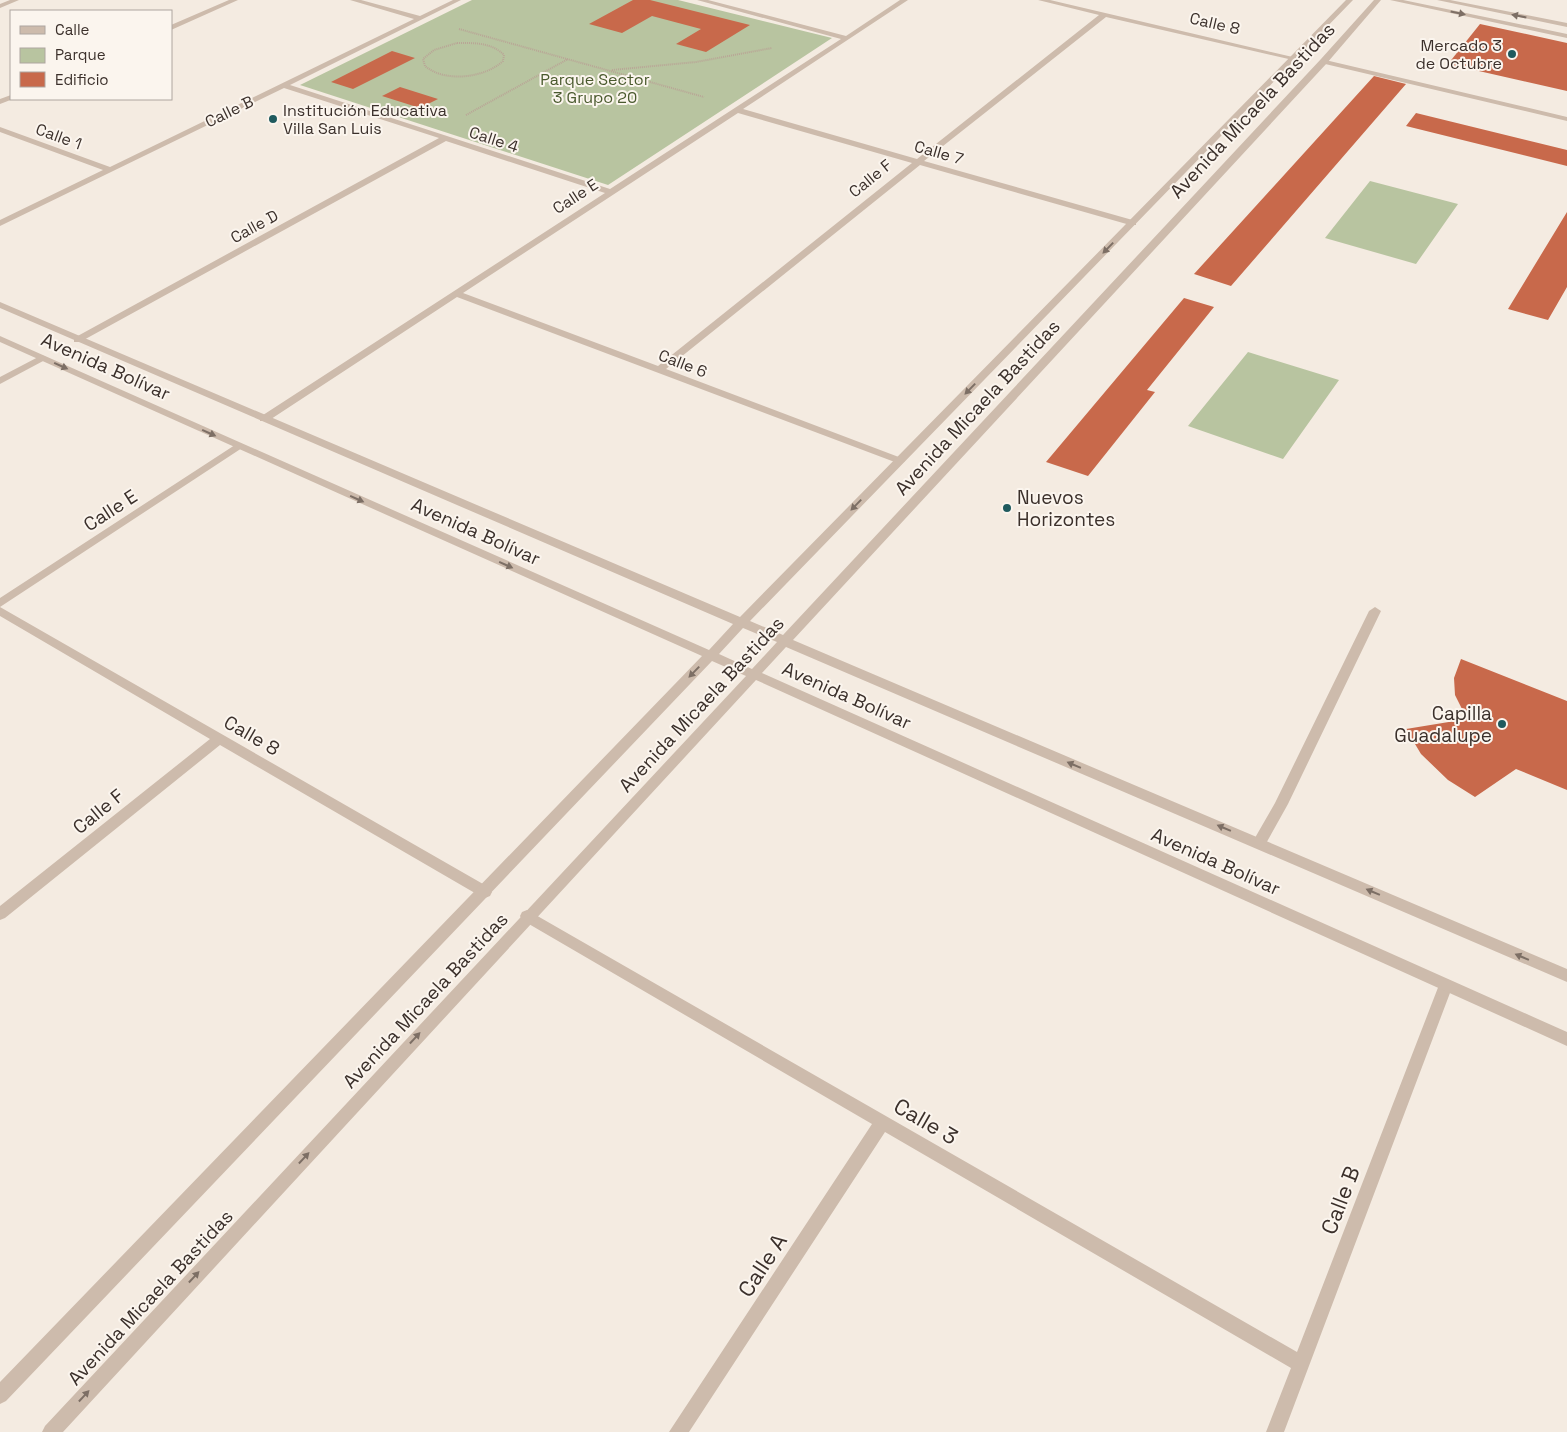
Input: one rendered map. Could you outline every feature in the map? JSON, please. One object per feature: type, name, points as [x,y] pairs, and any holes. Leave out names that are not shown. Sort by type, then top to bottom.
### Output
[{"type":"street","points":[[0,6],[16,0]]},
{"type":"street","points":[[172,28],[235,0]]},
{"type":"street","points":[[353,0],[420,18]]},
{"type":"street","name":"Calle B","points":[[0,222],[458,0]]},
{"type":"street","points":[[700,0],[847,38]]},
{"type":"street","name":"Calle E","points":[[264,419],[905,0]]},
{"type":"street","name":"Calle 8","points":[[1041,0],[1293,58]]},
{"type":"street","name":"Avenida Micaela Bastidas","points":[[0,1395],[485,892],[742,622],[1350,0]]},
{"type":"street","name":"Avenida Micaela Bastidas","points":[[50,1432],[527,916],[785,642],[1324,61],[1378,0]]},
{"type":"street","points":[[1393,0],[1567,36]]},
{"type":"street","points":[[1440,0],[1567,25]]},
{"type":"street","name":"Calle F","points":[[659,370],[1104,15]]},
{"type":"street","points":[[1324,61],[1567,119]]},
{"type":"street","name":"Calle 4","points":[[283,85],[611,192]]},
{"type":"street","name":"Calle 7","points":[[739,108],[1133,224]]},
{"type":"street","name":"Calle 1","points":[[0,129],[109,169]]},
{"type":"street","name":"Calle D","points":[[77,340],[445,138]]},
{"type":"street","name":"Calle 6","points":[[456,293],[900,461]]},
{"type":"street","name":"Avenida Bolívar","points":[[0,305],[77,340],[742,622],[1567,976]]},
{"type":"street","name":"Avenida Bolívar","points":[[0,340],[1567,1039]]},
{"type":"street","points":[[0,381],[42,358]]},
{"type":"street","name":"Calle E","points":[[0,603],[238,446]]},
{"type":"street","name":"Calle 8","points":[[0,611],[485,892]]},
{"type":"street","points":[[1259,843],[1285,795],[1375,611]]},
{"type":"street","name":"Calle F","points":[[0,914],[220,738]]},
{"type":"street","name":"Calle 3","points":[[527,916],[1301,1364]]},
{"type":"street","name":"Calle B","points":[[1275,1432],[1446,985]]},
{"type":"street","name":"Calle A","points":[[678,1432],[883,1122]]},
{"type":"path","points":[[420,18],[739,108]]},
{"type":"path","points":[[491,46],[500,50],[504,55],[503,61],[488,71],[461,76],[447,76],[427,69],[423,64],[423,59],[427,54],[445,46],[470,43],[491,46],[500,40]]},
{"type":"path","points":[[609,71],[696,62],[780,47]]},
{"type":"path","points":[[460,118],[568,59]]},
{"type":"green space","name":"Parque Sector 3 Grupo 20","points":[[472,0],[678,0],[832,38],[608,185],[300,85]]},
{"type":"green space","points":[[1370,181],[1458,204],[1416,264],[1325,238]]},
{"type":"green space","points":[[1248,352],[1339,380],[1283,459],[1188,426]]},
{"type":"building","points":[[633,0],[650,0],[750,25],[706,52],[676,44],[701,29],[652,16],[622,33],[589,24]]},
{"type":"building","name":"Mercado 3 de Octubre","points":[[1480,24],[1567,43],[1567,91],[1448,64]]},
{"type":"building","points":[[392,51],[415,58],[353,89],[331,82]]},
{"type":"building","points":[[1374,76],[1406,84],[1231,286],[1194,274]]},
{"type":"building","points":[[400,87],[438,99],[420,108],[382,96]]},
{"type":"building","points":[[1416,113],[1567,150],[1567,166],[1406,126]]},
{"type":"building","points":[[1567,212],[1567,287],[1548,320],[1508,309]]},
{"type":"building","points":[[1184,298],[1214,307],[1147,390],[1155,392],[1088,476],[1046,462]]},
{"type":"building","name":"Capilla Guadalupe","points":[[1461,659],[1567,701],[1567,790],[1516,769],[1475,797],[1448,780],[1421,754],[1406,729],[1467,719],[1455,695],[1454,678]]},
{"type":"place","name":"Mercado 3 de Octubre","points":[[1512,54]]},
{"type":"place","name":"Institución Educativa Villa San Luis","points":[[273,119]]},
{"type":"place","name":"Nuevos Horizontes","points":[[1007,508]]},
{"type":"place","name":"Capilla Guadalupe","points":[[1502,724]]}]
